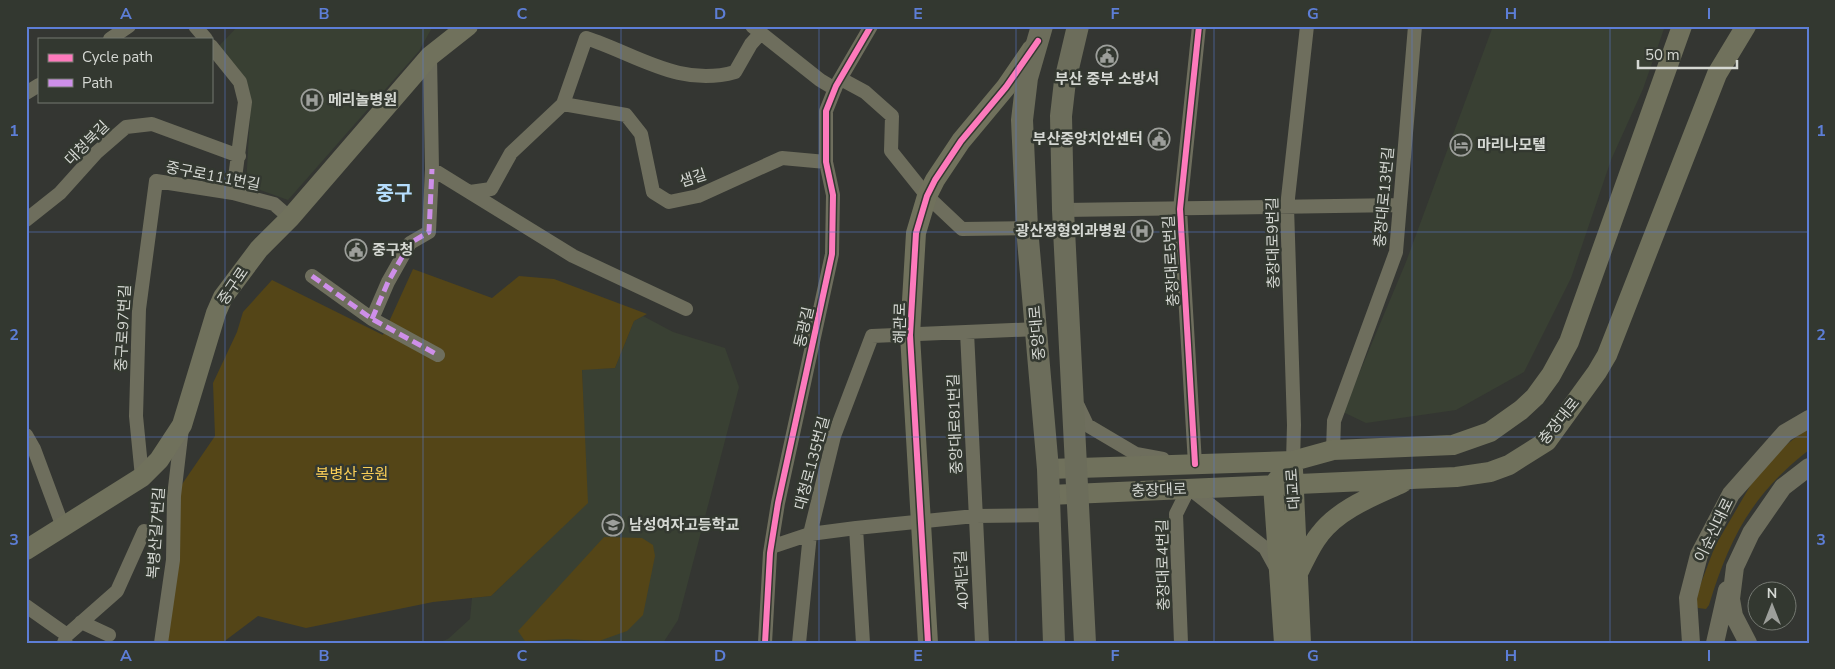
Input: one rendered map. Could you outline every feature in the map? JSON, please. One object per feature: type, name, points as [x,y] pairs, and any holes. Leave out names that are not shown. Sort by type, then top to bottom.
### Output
[{"type":"main road","name":"중구로","points":[[26,550],[142,477],[159,460],[182,425],[216,313],[223,297],[259,249],[290,218],[433,52],[468,26]]},
{"type":"main road","name":"중앙대로","points":[[1078,26],[1064,81],[1061,116],[1063,210],[1085,643]]},
{"type":"main road","name":"충장대로","points":[[1048,469],[1293,461],[1333,450],[1453,445],[1490,432],[1535,397],[1552,375],[1569,342],[1682,26]]},
{"type":"main road","points":[[1670,60],[1688,26]]},
{"type":"main road","points":[[1717,74],[1732,26]]},
{"type":"main road","name":"충장대로","points":[[1050,505],[1078,493],[1456,477],[1490,472],[1509,465],[1547,442],[1562,423],[1607,355],[1717,74],[1746,26]]},
{"type":"main road","name":"중앙대로","points":[[1040,34],[1027,78],[1022,120],[1028,228],[1048,469],[1054,643]]},
{"type":"main road","name":"해관로","points":[[928,643],[910,335],[916,233],[927,196],[961,140],[1006,87],[1040,34]]},
{"type":"main road","name":"대교로","points":[[1284,643],[1294,484],[1293,461]]},
{"type":"main road","name":"대교로","points":[[1293,461],[1273,485],[1288,577],[1302,643]]},
{"type":"main road","points":[[1288,577],[1319,535],[1332,521],[1352,507],[1410,479]]},
{"type":"street","points":[[111,38],[129,26]]},
{"type":"street","points":[[195,26],[205,38]]},
{"type":"street","points":[[372,319],[388,282],[410,244],[429,232],[432,169],[433,52],[449,26]]},
{"type":"street","name":"동광길","points":[[765,643],[771,547],[778,503],[832,254],[833,195],[826,162],[826,111],[838,84],[871,26]]},
{"type":"street","name":"충장대로5번길","points":[[1189,465],[1180,209],[1199,26]]},
{"type":"street","name":"충장대로9번길","points":[[1293,461],[1294,425],[1287,207],[1307,26]]},
{"type":"street","name":"충장대로13번길","points":[[1333,450],[1334,421],[1396,252],[1415,26]]},
{"type":"street","points":[[470,192],[490,189],[511,153],[563,104],[586,38],[611,46],[667,72],[716,78],[735,72],[751,44],[756,30],[838,84],[866,92],[892,116],[891,151],[927,196],[962,230],[1028,228]]},
{"type":"street","points":[[212,47],[240,82],[245,102],[233,193]]},
{"type":"street","points":[[26,93],[38,86]]},
{"type":"street","name":"샘길","points":[[563,104],[626,115],[641,134],[653,192],[670,202],[698,196],[782,158],[826,162]]},
{"type":"street","name":"대청북길","points":[[26,220],[60,193],[96,154],[126,127],[152,124],[239,156]]},
{"type":"street","points":[[432,169],[573,256],[686,308]]},
{"type":"street","name":"중구로111번길","points":[[156,181],[233,193],[274,204],[290,218]]},
{"type":"street","name":"중구로97번길","points":[[142,477],[136,416],[139,309],[156,181]]},
{"type":"street","points":[[1063,210],[1400,205]]},
{"type":"street","points":[[312,276],[372,319],[438,355]]},
{"type":"street","points":[[910,335],[1037,329]]},
{"type":"street","name":"중앙대로81번길","points":[[967,332],[975,516]]},
{"type":"street","name":"대청로135번길","points":[[800,643],[810,534],[834,436],[872,336],[910,335]]},
{"type":"street","points":[[1072,392],[1087,425],[1136,454],[1189,465]]},
{"type":"street","name":"이순신대로","points":[[1691,643],[1688,598],[1699,555],[1731,494],[1785,433],[1809,418]]},
{"type":"street","name":"복병산길7번길","points":[[161,643],[173,560],[174,496],[182,425]]},
{"type":"street","points":[[26,435],[34,449],[63,527]]},
{"type":"street","points":[[1715,643],[1722,606],[1735,567],[1751,533],[1783,487],[1809,467]]},
{"type":"street","points":[[1189,488],[1265,548],[1288,577]]},
{"type":"street","name":"충장대로4번길","points":[[1181,643],[1176,514],[1189,488]]},
{"type":"street","points":[[771,547],[810,534],[922,520],[975,516],[1050,505]]},
{"type":"street","name":"40계단길","points":[[975,516],[982,643]]},
{"type":"street","points":[[856,528],[863,643]]},
{"type":"street","points":[[26,606],[65,639],[81,622],[117,591],[144,531]]},
{"type":"street","points":[[1735,567],[1731,599],[1734,616],[1748,643]]},
{"type":"street","points":[[81,622],[109,635]]},
{"type":"shaded area","name":"메리놀병원","points":[[238,26],[433,26],[419,51],[288,200],[246,185],[250,118],[247,82],[218,47]]},
{"type":"shaded area","points":[[1493,26],[1665,26],[1643,89],[1611,160],[1571,278],[1524,372],[1456,410],[1366,423],[1343,412],[1406,262]]},
{"type":"shaded area","points":[[643,316],[673,332],[725,348],[739,387],[678,620],[663,643],[437,643],[448,639],[470,619],[472,598],[491,596],[587,503],[582,369],[615,368],[634,321]]},
{"type":"green space","name":"복병산 공원","points":[[413,269],[492,298],[519,276],[554,279],[647,314],[634,321],[615,368],[582,370],[588,503],[491,596],[433,602],[306,628],[258,616],[222,643],[161,643],[174,496],[215,436],[213,383],[237,332],[243,312],[272,280],[383,335]]},
{"type":"green space","points":[[1809,427],[1809,450],[1772,484],[1745,519],[1725,559],[1709,605],[1706,609],[1698,608],[1696,605],[1698,591],[1715,546],[1753,481],[1768,459]]},
{"type":"green space","points":[[604,537],[642,538],[653,545],[655,556],[643,615],[627,631],[599,641],[567,639],[525,641],[518,631]]},
{"type":"marked path","points":[[372,319],[388,282],[410,243],[429,232],[432,169]]},
{"type":"marked path","points":[[312,276],[372,319],[438,355]]},
{"type":"cycle path","points":[[765,643],[770,553],[778,503],[832,254],[833,195],[826,162],[826,111],[836,86],[871,26]]},
{"type":"cycle path","points":[[1195,464],[1180,209],[1199,26]]},
{"type":"cycle path","points":[[928,643],[910,335],[916,233],[927,196],[935,180],[961,141],[1006,87],[1038,41]]},
{"type":"place","name":"부산 중부 소방서","points":[[1107,56]]},
{"type":"place","name":"메리놀병원","points":[[312,100]]},
{"type":"place","name":"부산중앙치안센터","points":[[1159,139]]},
{"type":"place","name":"마리나모텔","points":[[1461,145]]},
{"type":"place","name":"광산정형외과병원","points":[[1142,231]]},
{"type":"place","name":"중구청","points":[[356,250]]},
{"type":"place","name":"남성여자고등학교","points":[[613,525]]},
{"type":"district","name":"중구","points":[[394,193]]}]
